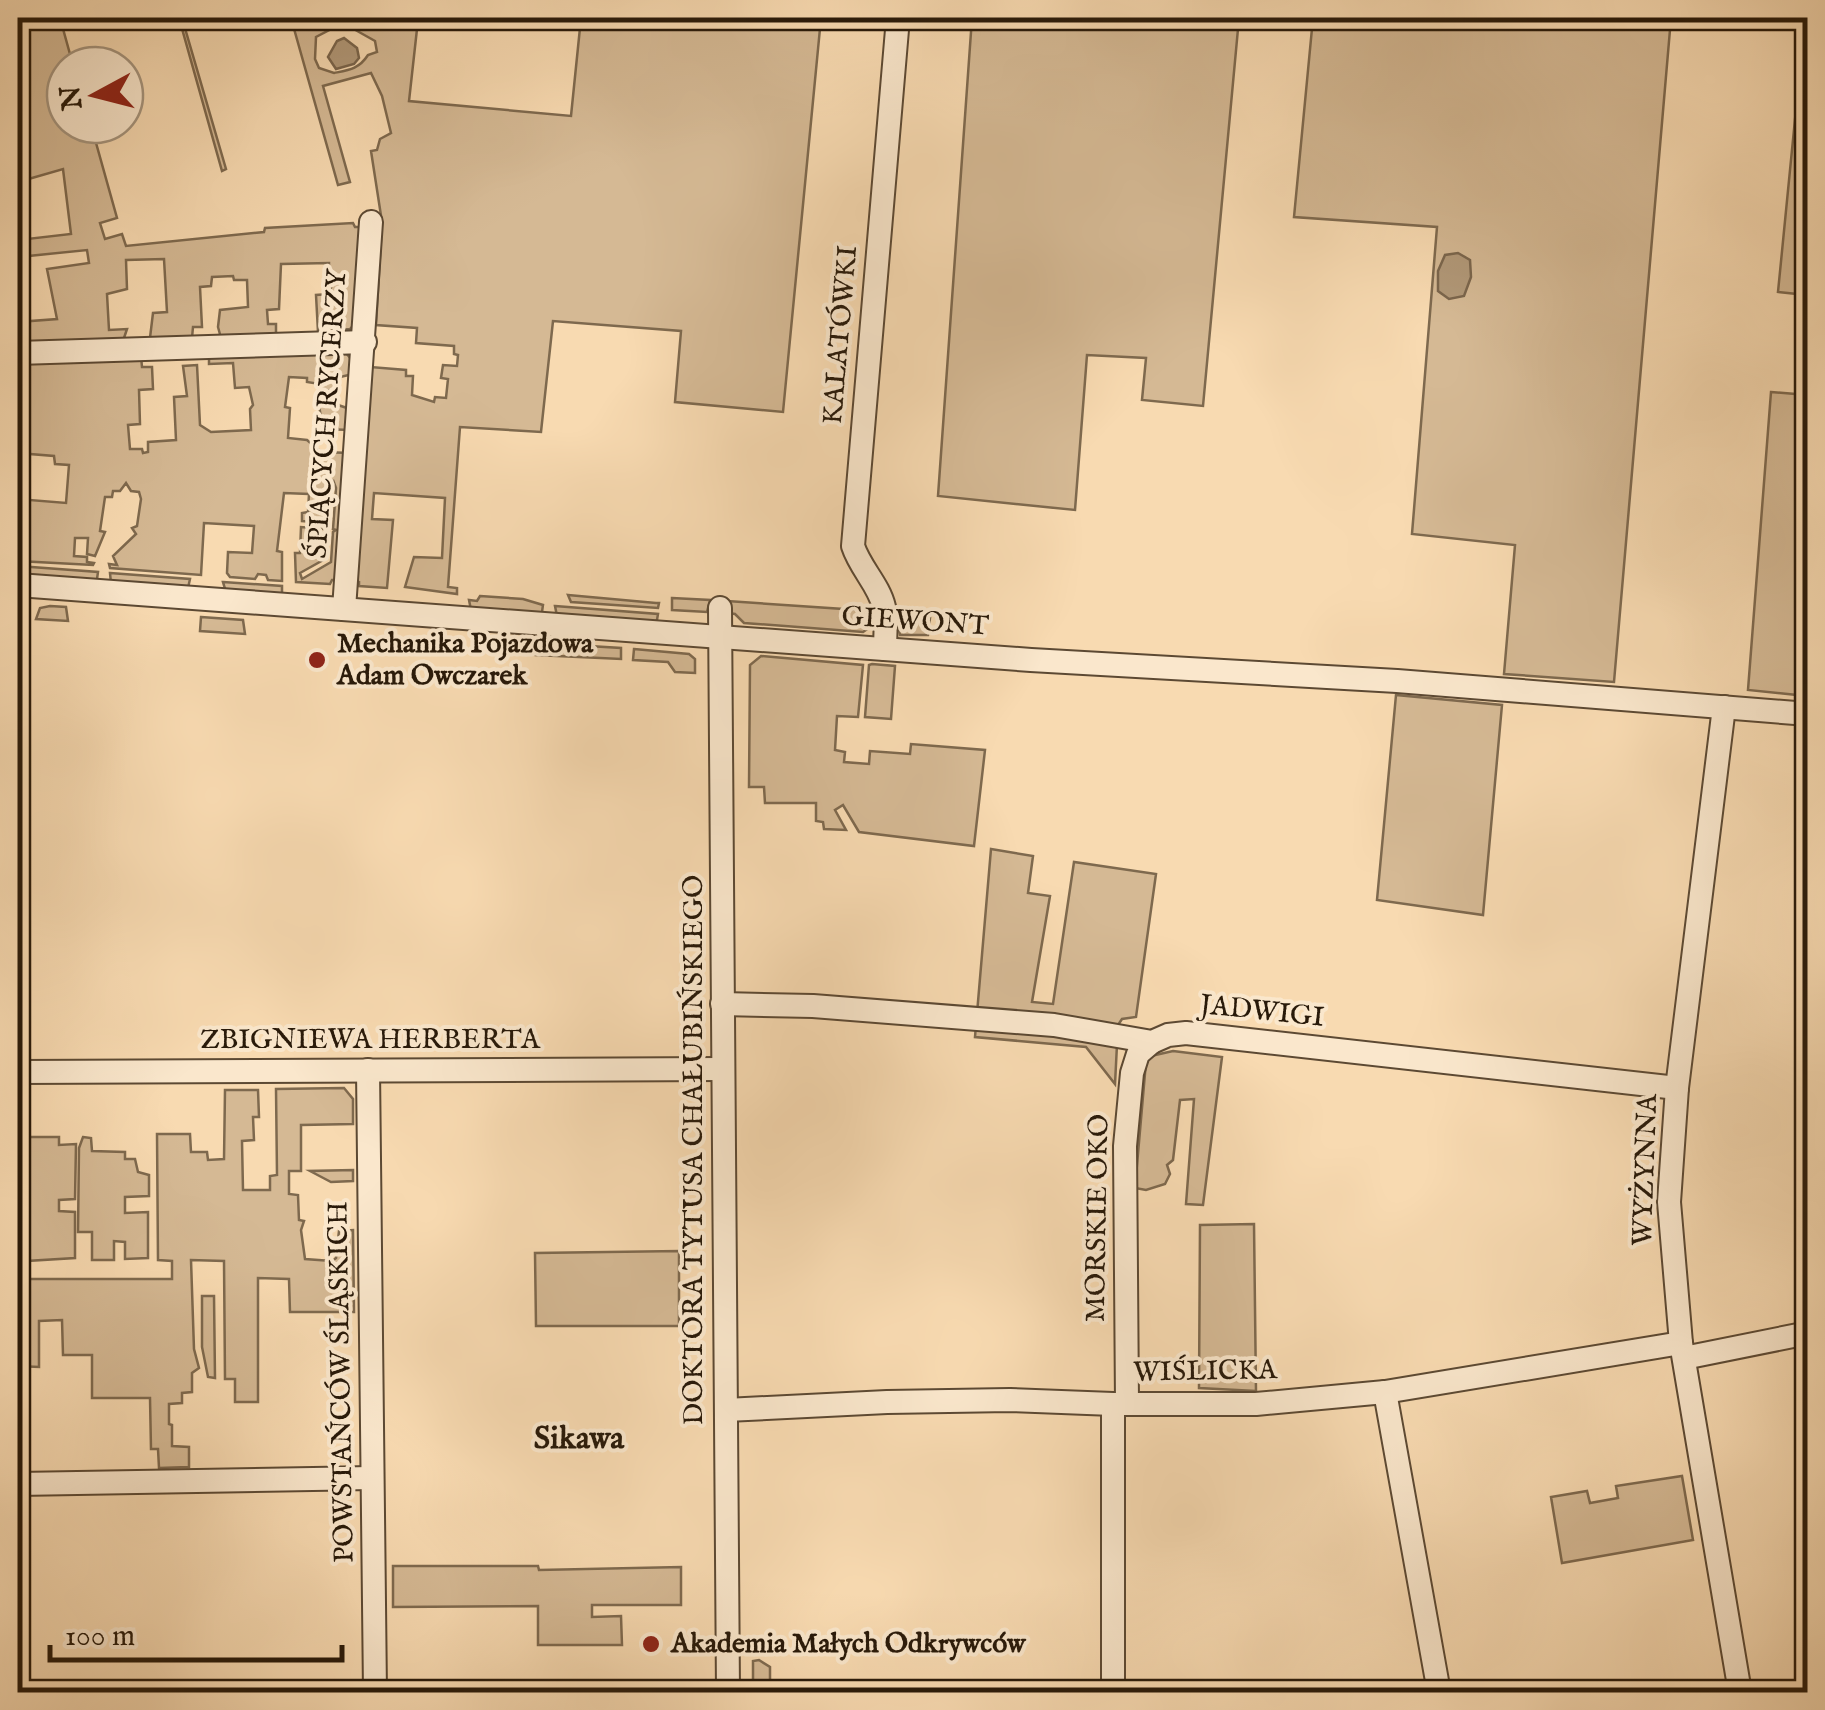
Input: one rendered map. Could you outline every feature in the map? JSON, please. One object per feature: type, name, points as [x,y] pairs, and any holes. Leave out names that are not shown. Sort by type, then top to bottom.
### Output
[{"type":"street","name":"KALATÓWKI","points":[[885,649],[884,607],[853,546],[898,18]]},
{"type":"street","name":"ŚPIĄCYCH RYCERZY","points":[[344,609],[371,222]]},
{"type":"street","points":[[18,353],[364,342]]},
{"type":"street","name":"GIEWONT","points":[[18,585],[722,638],[1397,681],[1808,714]]},
{"type":"street","name":"DOKTORA TYTUSA CHAŁUBIŃSKIEGO","points":[[720,608],[728,1692]]},
{"type":"street","name":"WYŻYNNA","points":[[1724,708],[1677,1088],[1670,1202],[1682,1350],[1740,1692]]},
{"type":"street","name":"JADWIGI","points":[[722,1004],[813,1006],[1054,1025],[1152,1042],[1168,1035],[1186,1034],[1677,1088]]},
{"type":"street","name":"MORSKIE OKO","points":[[1113,1692],[1125,1146],[1132,1074],[1138,1054],[1152,1042]]},
{"type":"street","name":"ZBIGNIEWA HERBERTA","points":[[18,1072],[722,1069]]},
{"type":"street","name":"POWSTAŃCÓW ŚLĄSKICH","points":[[368,1070],[375,1692]]},
{"type":"street","name":"WIŚLICKA","points":[[726,1410],[904,1401],[1256,1404],[1384,1392],[1808,1333]]},
{"type":"street","points":[[1384,1392],[1439,1692]]},
{"type":"street","points":[[18,1484],[372,1478]]},
{"type":"shaded area","points":[[18,18],[60,18],[67,45],[45,45],[45,145],[97,145],[117,218],[100,223],[105,239],[122,234],[126,246],[264,232],[265,228],[353,223],[355,227],[364,227],[358,320],[350,329],[318,332],[316,295],[330,294],[333,273],[329,272],[329,263],[281,264],[279,309],[267,310],[268,324],[276,324],[276,334],[221,338],[220,310],[248,307],[247,280],[212,277],[211,286],[200,287],[202,327],[193,327],[192,338],[149,346],[153,313],[167,312],[164,259],[126,260],[127,289],[107,294],[109,330],[127,329],[122,344],[18,346],[18,322],[57,319],[47,269],[89,263],[87,250],[18,257],[18,240],[71,234],[63,169],[18,182]]},
{"type":"shaded area","points":[[179,18],[226,169],[222,171]]},
{"type":"shaded area","points":[[291,18],[494,18],[418,20],[409,101],[571,116],[581,18],[821,18],[783,412],[675,402],[681,331],[553,321],[541,432],[460,427],[448,587],[457,588],[457,594],[405,587],[414,557],[442,558],[445,498],[374,493],[372,519],[393,520],[387,588],[359,586],[354,581],[371,367],[406,370],[406,376],[413,376],[412,395],[434,402],[435,397],[446,398],[448,379],[441,378],[443,365],[457,366],[458,355],[454,354],[454,346],[416,343],[417,328],[376,325],[382,222],[371,151],[377,150],[380,139],[391,133],[382,96],[371,73],[323,86],[350,182],[338,185]],"holes":[[[343,23],[375,41],[377,52],[349,70],[334,73],[319,68],[315,59],[316,37]]]},
{"type":"shaded area","points":[[972,18],[1239,18],[1203,406],[1142,400],[1146,358],[1087,355],[1075,510],[938,496]]},
{"type":"shaded area","points":[[1313,18],[1671,18],[1614,682],[1504,674],[1515,545],[1412,534],[1437,227],[1294,217]]},
{"type":"shaded area","points":[[1808,18],[1807,295],[1778,292]]},
{"type":"shaded area","points":[[344,38],[357,48],[359,58],[354,64],[336,69],[328,57],[337,41]]},
{"type":"shaded area","points":[[1458,253],[1470,260],[1471,277],[1464,296],[1449,299],[1438,291],[1438,271],[1445,255]]},
{"type":"shaded area","points":[[209,352],[346,353],[351,359],[353,374],[340,377],[339,391],[322,390],[320,384],[307,382],[307,378],[289,377],[285,407],[290,408],[288,438],[307,440],[321,452],[350,453],[337,580],[330,584],[296,582],[295,553],[300,553],[301,527],[327,529],[325,559],[300,573],[302,579],[331,562],[336,530],[333,480],[328,523],[302,521],[302,513],[308,512],[309,494],[284,493],[277,551],[282,552],[282,581],[268,580],[266,575],[258,574],[255,579],[230,577],[227,573],[228,552],[252,553],[254,526],[204,523],[201,575],[110,568],[109,564],[117,565],[113,556],[136,534],[132,528],[137,526],[141,499],[139,492],[131,491],[126,483],[120,491],[113,491],[112,497],[105,497],[100,531],[105,532],[95,556],[87,554],[88,538],[75,538],[74,556],[87,557],[93,565],[18,561],[18,499],[66,503],[69,465],[55,464],[54,456],[18,453],[18,359],[141,356],[142,367],[152,367],[153,389],[139,390],[140,424],[128,425],[130,449],[142,449],[143,453],[148,452],[148,442],[176,440],[174,397],[187,396],[183,366],[197,365],[200,425],[211,432],[251,430],[253,405],[249,387],[235,388],[233,363],[209,364]]},
{"type":"shaded area","points":[[1771,392],[1807,395],[1807,696],[1748,690]]},
{"type":"shaded area","points":[[318,400],[338,401],[338,405],[350,409],[350,430],[323,429]]},
{"type":"shaded area","points":[[18,566],[98,572],[93,582],[26,577],[18,573]]},
{"type":"shaded area","points":[[110,573],[190,579],[188,588],[111,583]]},
{"type":"shaded area","points":[[223,582],[282,586],[282,593],[226,592]]},
{"type":"shaded area","points":[[568,595],[659,603],[658,608],[571,602]]},
{"type":"shaded area","points":[[480,596],[523,599],[543,605],[542,612],[539,615],[471,610],[469,600],[477,601]]},
{"type":"shaded area","points":[[672,598],[710,600],[707,612],[672,610]]},
{"type":"shaded area","points":[[727,601],[873,611],[873,625],[863,632],[744,623],[728,613]]},
{"type":"shaded area","points":[[555,606],[658,614],[654,623],[557,616]]},
{"type":"shaded area","points":[[66,607],[68,621],[36,619],[40,608]]},
{"type":"shaded area","points":[[896,616],[930,618],[928,635],[900,635]]},
{"type":"shaded area","points":[[201,617],[243,620],[245,634],[200,631]]},
{"type":"shaded area","points":[[539,643],[621,648],[621,659],[536,655]]},
{"type":"shaded area","points":[[634,649],[689,654],[695,659],[695,673],[675,672],[668,662],[633,660]]},
{"type":"shaded area","points":[[761,656],[863,665],[858,717],[837,716],[835,750],[845,752],[844,762],[869,764],[870,751],[910,754],[911,744],[985,750],[974,846],[859,832],[843,805],[835,810],[846,830],[824,829],[823,822],[816,821],[816,803],[765,803],[764,787],[749,787],[750,665]]},
{"type":"shaded area","points":[[872,664],[895,666],[891,719],[865,717]]},
{"type":"shaded area","points":[[1396,695],[1502,705],[1483,915],[1377,900]]},
{"type":"shaded area","points":[[991,849],[1033,856],[1028,893],[1050,896],[1032,1002],[1053,1004],[1074,862],[1156,874],[1136,1017],[1122,1019],[1118,1025],[1115,1084],[1086,1047],[975,1037]]},
{"type":"shaded area","points":[[1173,1051],[1222,1057],[1203,1205],[1186,1204],[1194,1099],[1180,1100],[1173,1160],[1167,1165],[1170,1174],[1165,1184],[1146,1190],[1135,1188],[1146,1062],[1151,1056]]},
{"type":"shaded area","points":[[344,1088],[353,1099],[353,1124],[301,1125],[301,1171],[289,1171],[289,1194],[298,1195],[299,1220],[304,1221],[301,1230],[305,1259],[332,1261],[336,1258],[339,1231],[353,1230],[354,1312],[290,1312],[289,1279],[258,1278],[258,1402],[235,1402],[235,1379],[225,1379],[224,1261],[191,1260],[194,1349],[199,1368],[192,1373],[192,1392],[182,1393],[182,1403],[169,1404],[172,1446],[189,1447],[189,1467],[159,1468],[158,1449],[151,1449],[150,1398],[92,1398],[92,1355],[63,1355],[62,1320],[39,1321],[39,1367],[18,1366],[18,1133],[25,1132],[26,1137],[59,1137],[59,1145],[76,1144],[75,1199],[59,1200],[59,1211],[75,1212],[75,1258],[27,1261],[26,1279],[172,1279],[172,1261],[158,1260],[157,1134],[190,1134],[191,1152],[207,1152],[208,1160],[224,1159],[225,1090],[258,1090],[259,1117],[253,1117],[254,1140],[242,1141],[243,1190],[270,1190],[270,1176],[277,1175],[276,1089]]},
{"type":"shaded area","points":[[83,1137],[91,1138],[92,1151],[125,1152],[125,1159],[135,1159],[138,1172],[149,1175],[149,1196],[125,1197],[125,1213],[148,1212],[148,1258],[125,1259],[125,1242],[114,1241],[114,1260],[92,1260],[92,1232],[78,1232],[79,1148]]},
{"type":"shaded area","points":[[353,1170],[353,1181],[331,1182],[310,1171]]},
{"type":"shaded area","points":[[1254,1224],[1256,1391],[1199,1388],[1200,1225]]},
{"type":"shaded area","points":[[679,1251],[679,1326],[536,1326],[535,1253]]},
{"type":"shaded area","points":[[202,1296],[214,1296],[215,1378],[208,1377],[202,1347]]},
{"type":"shaded area","points":[[1682,1476],[1693,1540],[1562,1563],[1551,1497],[1587,1491],[1590,1503],[1618,1498],[1616,1486]]},
{"type":"shaded area","points":[[393,1566],[538,1566],[539,1570],[681,1567],[681,1605],[592,1605],[592,1617],[621,1616],[622,1645],[538,1645],[538,1606],[393,1607]]},
{"type":"shaded area","points":[[753,1661],[770,1667],[770,1687],[753,1692]]},
{"type":"place","name":"Mechanika Pojazdowa Adam Owczarek","points":[[317,660]]},
{"type":"place","name":"Akademia Małych Odkrywców","points":[[651,1644]]},
{"type":"district","name":"Sikawa","points":[[579,1439]]}]
